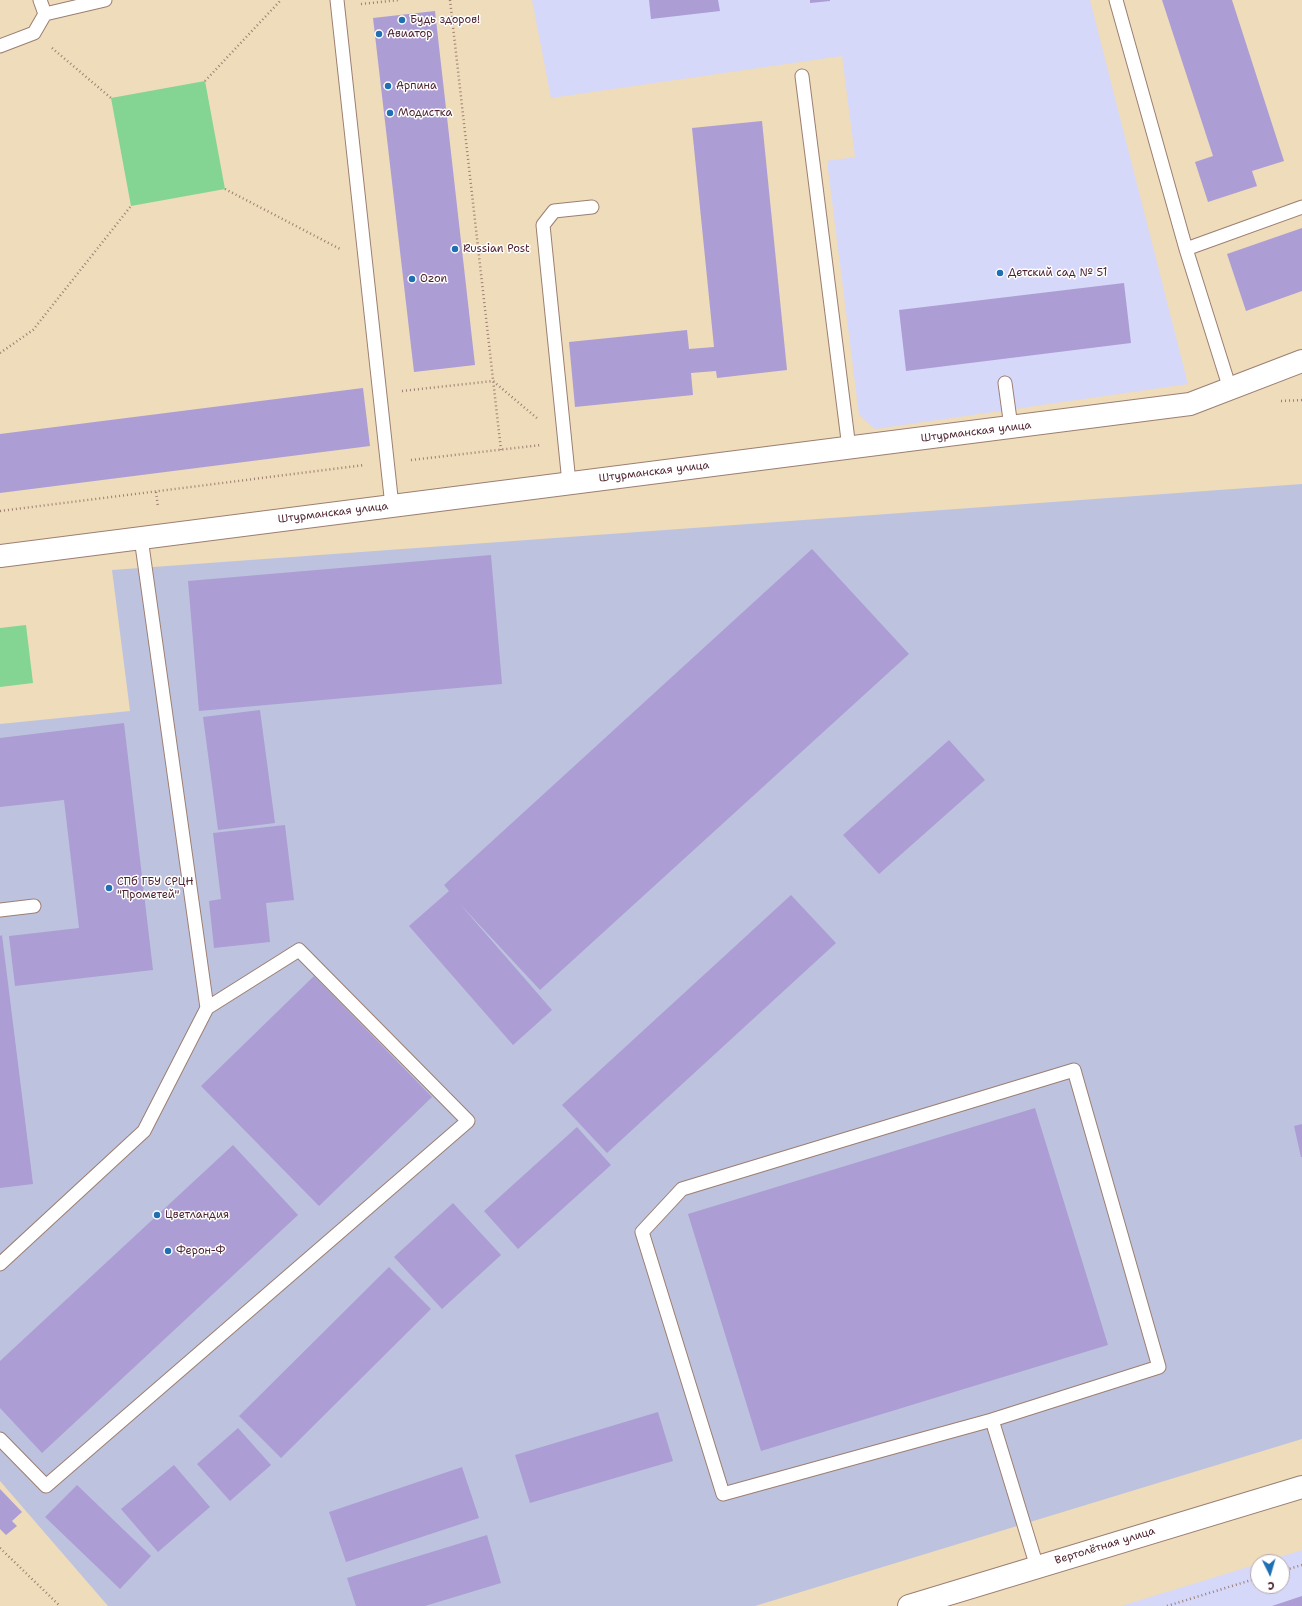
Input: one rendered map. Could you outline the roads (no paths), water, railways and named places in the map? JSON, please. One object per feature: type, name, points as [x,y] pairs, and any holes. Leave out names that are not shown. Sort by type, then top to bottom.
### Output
[{"type":"street","name":"Штурманская улица","points":[[0,556],[1190,404],[1302,362]]},
{"type":"street","name":"Вертолётная улица","points":[[909,1606],[1302,1486]]},
{"type":"lane","points":[[40,0],[45,14]]},
{"type":"lane","points":[[0,46],[34,33],[45,14],[105,0]]},
{"type":"lane","points":[[1116,0],[1186,249],[1230,389]]},
{"type":"lane","points":[[337,4],[392,506]]},
{"type":"lane","points":[[802,76],[849,448]]},
{"type":"lane","points":[[569,483],[542,225],[554,211],[592,207]]},
{"type":"lane","points":[[1186,249],[1302,207]]},
{"type":"lane","points":[[1005,383],[1011,427]]},
{"type":"lane","points":[[140,538],[207,1008]]},
{"type":"lane","points":[[0,910],[34,906]]},
{"type":"lane","points":[[0,1264],[144,1131],[207,1008],[299,950],[468,1121],[46,1486],[0,1439]]},
{"type":"lane","points":[[1074,1070],[1159,1367],[992,1420],[723,1494],[642,1232],[682,1189],[1074,1070]]},
{"type":"lane","points":[[992,1420],[1037,1567]]},
{"type":"place","name":"Будь здоров!","points":[[402,20]]},
{"type":"place","name":"Авиатор","points":[[379,34]]},
{"type":"place","name":"Арпина","points":[[388,86]]},
{"type":"place","name":"Модистка","points":[[390,113]]},
{"type":"place","name":"Russian Post","points":[[455,249]]},
{"type":"place","name":"Детский сад № 51","points":[[1000,273]]},
{"type":"place","name":"Ozon","points":[[412,279]]},
{"type":"place","name":"СПб ГБУ СРЦН \"Прометей\"","points":[[109,888]]},
{"type":"place","name":"Цветландия","points":[[157,1215]]},
{"type":"place","name":"Ферон-Ф","points":[[168,1251]]}]
